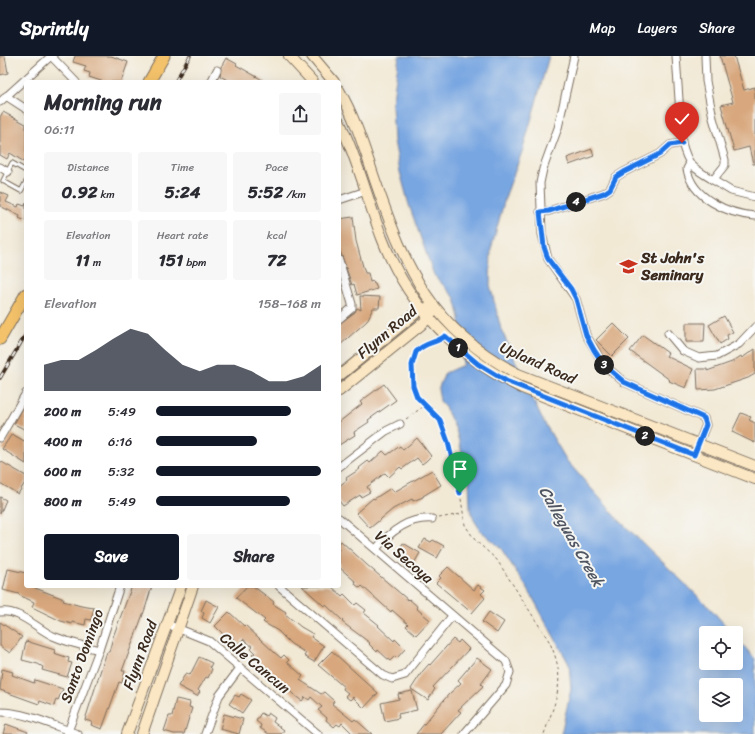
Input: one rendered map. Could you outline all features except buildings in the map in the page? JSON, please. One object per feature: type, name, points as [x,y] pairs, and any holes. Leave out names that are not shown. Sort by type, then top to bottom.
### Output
[{"type":"main road","points":[[150,80],[164,56]]},
{"type":"main road","points":[[289,56],[311,80]]},
{"type":"main road","points":[[312,56],[332,80]]},
{"type":"main road","name":"Upland Road","points":[[341,94],[360,131],[401,249],[418,283],[432,306],[455,330],[493,361],[538,383],[755,466]]},
{"type":"main road","name":"Upland Road","points":[[341,125],[353,152],[392,263],[410,294],[421,309],[454,344],[493,373],[541,396],[755,479]]},
{"type":"main road","points":[[0,339],[24,297]]},
{"type":"main road","name":"Flynn Road","points":[[341,374],[421,309],[432,306],[429,318],[341,389]]},
{"type":"main road","name":"Flynn Road","points":[[127,734],[180,588]]},
{"type":"main road","name":"Flynn Road","points":[[142,734],[192,588]]},
{"type":"street","points":[[0,102],[51,56],[74,80]]},
{"type":"street","points":[[574,56],[558,128],[540,183],[540,212],[544,247],[548,259],[571,289],[580,310],[581,321],[594,350],[613,374],[624,382],[704,418],[706,425],[694,455]]},
{"type":"street","points":[[676,56],[682,143],[689,164],[687,169],[688,177],[705,199],[746,216],[755,216]]},
{"type":"street","points":[[705,56],[706,81],[712,118],[725,160],[725,165],[713,180]]},
{"type":"street","points":[[212,80],[217,70]]},
{"type":"street","points":[[6,96],[24,108]]},
{"type":"street","points":[[540,212],[549,211],[604,193],[610,189],[616,177],[660,154],[670,145],[682,143]]},
{"type":"street","points":[[689,164],[731,191],[755,197]]},
{"type":"street","points":[[0,167],[8,172]]},
{"type":"street","points":[[341,199],[366,191]]},
{"type":"street","points":[[341,267],[352,304],[352,308],[341,316]]},
{"type":"street","points":[[668,333],[683,351],[699,358],[717,356],[739,344],[755,327]]},
{"type":"street","points":[[0,438],[24,398]]},
{"type":"street","points":[[341,466],[386,432],[400,424]]},
{"type":"street","points":[[376,549],[383,540],[409,521],[423,518],[432,519]]},
{"type":"street","name":"Via Secoya","points":[[341,520],[452,616],[503,657],[510,672],[506,685],[464,734]]},
{"type":"street","name":"Santo Domingo","points":[[67,732],[99,650],[119,588]]},
{"type":"street","points":[[281,588],[383,675],[392,679],[405,675],[452,616]]},
{"type":"street","points":[[0,612],[14,613],[36,628],[55,637],[99,650]]},
{"type":"street","name":"Calle Cancun","points":[[168,624],[209,641],[318,734]]},
{"type":"street","points":[[205,734],[219,696],[240,668]]},
{"type":"street","points":[[0,712],[16,714],[67,732],[78,734]]},
{"type":"lane","points":[[24,170],[12,164],[3,181],[21,191],[24,186]]},
{"type":"path","points":[[445,336],[438,341],[427,343],[420,348],[413,358],[413,386],[417,397],[440,420],[448,442],[459,486],[462,514],[469,534],[497,560],[549,641],[555,653],[559,669],[559,690],[544,734]]},
{"type":"path","points":[[400,424],[424,405]]},
{"type":"path","points":[[432,519],[462,514]]},
{"type":"water","name":"Calleguas Creek","points":[[399,56],[549,56],[523,149],[506,195],[491,249],[490,285],[501,329],[541,417],[567,461],[619,520],[711,609],[726,626],[699,626],[699,670],[743,670],[743,645],[755,659],[755,734],[561,734],[571,689],[569,664],[529,591],[500,547],[481,531],[474,520],[470,509],[469,480],[456,430],[446,409],[440,401],[438,389],[445,373],[463,365],[460,318],[455,298],[434,275],[409,205],[400,172],[394,141],[392,105]]},
{"type":"railway","points":[[176,80],[190,56]]},
{"type":"railway","points":[[0,378],[24,337]]},
{"type":"place","name":"St John's Seminary","points":[[628,267]]},
{"type":"route","points":[[460,493],[448,442],[440,420],[417,397],[413,386],[412,365],[416,352],[427,343],[433,343],[445,336],[478,364],[506,381],[694,455],[706,425],[704,418],[624,382],[604,365],[594,350],[586,335],[581,321],[580,310],[571,289],[554,269],[548,259],[544,247],[540,212],[549,211],[604,193],[610,189],[612,182],[616,177],[660,154],[670,145],[682,143]]}]
